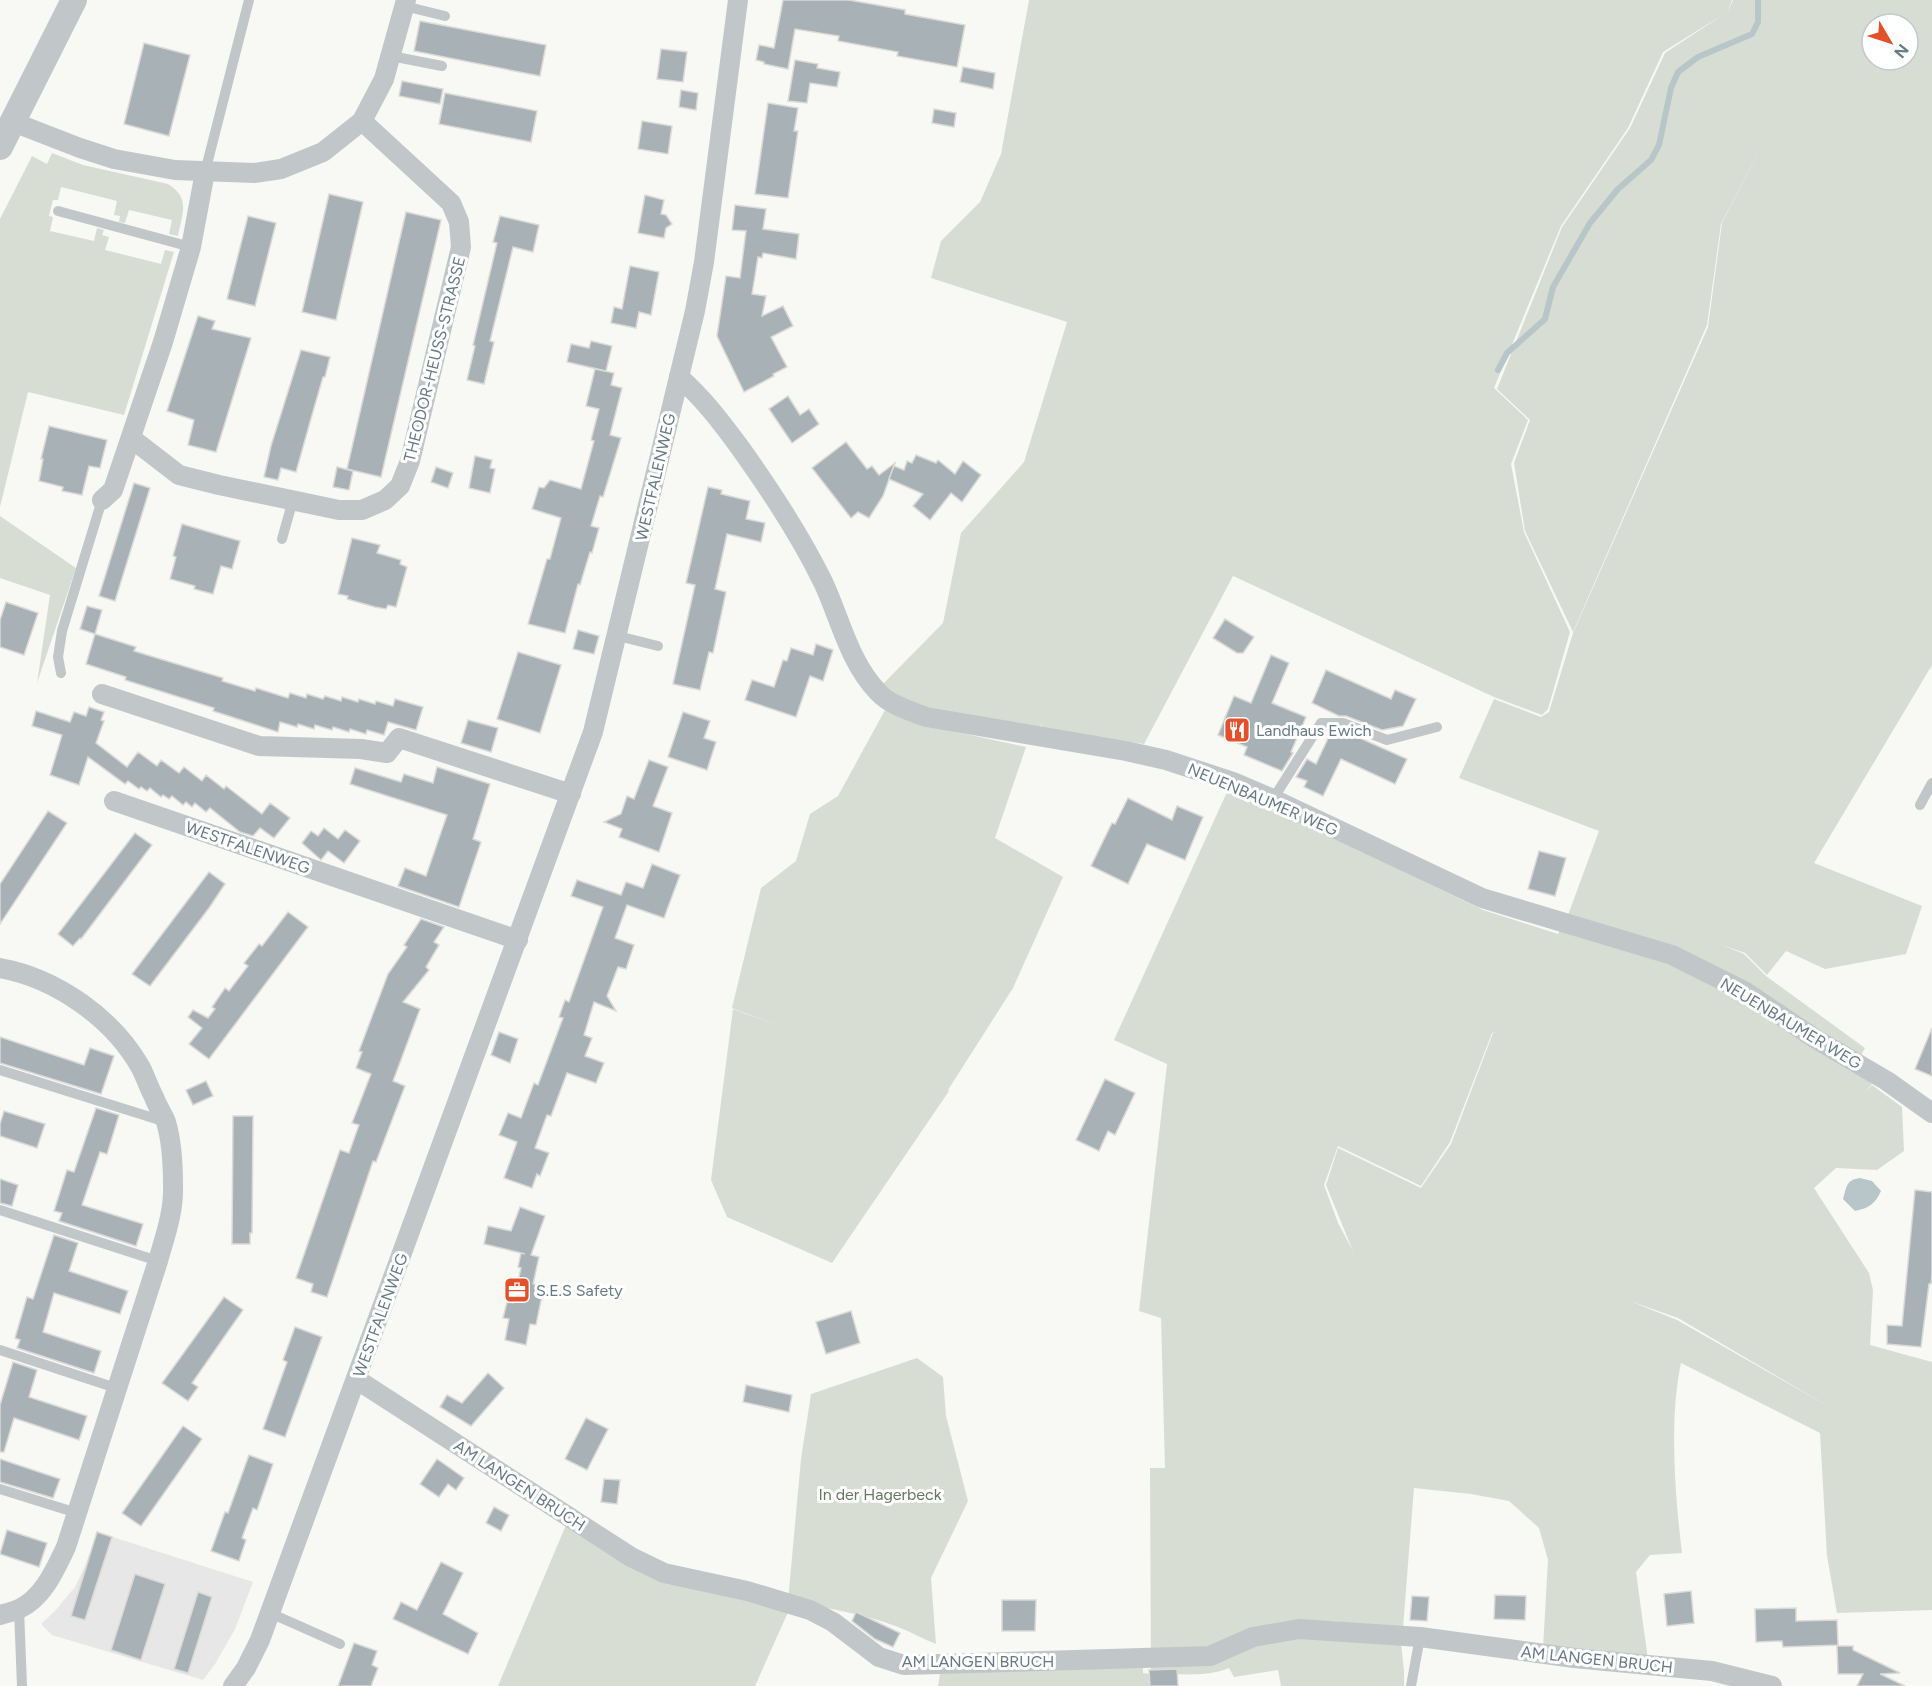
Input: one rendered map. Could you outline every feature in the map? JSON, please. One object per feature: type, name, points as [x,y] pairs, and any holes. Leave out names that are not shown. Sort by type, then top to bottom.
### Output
[{"type":"street","points":[[0,147],[74,0]]},
{"type":"street","name":"WESTFALENWEG","points":[[233,1686],[246,1668],[260,1640],[593,732],[695,311],[704,262],[738,0]]},
{"type":"street","points":[[13,122],[114,159],[175,170],[254,173],[281,169],[323,152],[362,121],[384,79],[405,3]]},
{"type":"street","name":"THEODOR-HEUSS-STRASSE","points":[[131,438],[179,475],[339,510],[362,510],[385,501],[400,486],[410,461],[461,247],[459,222],[451,203],[362,121]]},
{"type":"street","points":[[102,500],[114,490],[163,342],[191,247],[205,172]]},
{"type":"street","name":"NEUENBAUMER WEG","points":[[679,376],[698,393],[715,414],[793,527],[823,582],[857,664],[878,693],[900,707],[926,717],[1126,751],[1166,760],[1233,782],[1482,898],[1671,955],[1746,992],[1814,1038],[1887,1081],[1932,1113]]},
{"type":"street","points":[[102,694],[259,746],[362,748],[387,753],[399,738],[571,794]]},
{"type":"street","name":"WESTFALENWEG","points":[[114,801],[518,940]]},
{"type":"street","points":[[0,968],[42,979],[62,990],[100,1019],[126,1046],[140,1068],[166,1122],[172,1155],[174,1188],[171,1217],[158,1261],[66,1547],[43,1588],[20,1609],[0,1615]]},
{"type":"street","name":"AM LANGEN BRUCH","points":[[357,1379],[631,1557],[663,1574],[747,1591],[810,1610],[832,1622],[879,1657],[904,1665],[1210,1656],[1253,1637],[1299,1629],[1420,1637],[1574,1658],[1712,1671],[1772,1686]]},
{"type":"lane","points":[[205,172],[249,0]]},
{"type":"lane","points":[[405,3],[445,16]]},
{"type":"lane","points":[[391,56],[442,66]]},
{"type":"lane","points":[[58,211],[191,247]]},
{"type":"lane","points":[[61,673],[58,657],[62,631],[102,500]]},
{"type":"lane","points":[[282,539],[294,500]]},
{"type":"lane","points":[[618,636],[658,646]]},
{"type":"lane","points":[[1273,799],[1321,723],[1343,723],[1387,740],[1437,726]]},
{"type":"lane","points":[[1920,805],[1932,783]]},
{"type":"lane","points":[[0,1070],[166,1122]]},
{"type":"lane","points":[[0,1210],[158,1261]]},
{"type":"lane","points":[[0,1350],[116,1388]]},
{"type":"lane","points":[[0,1489],[77,1513]]},
{"type":"lane","points":[[20,1609],[22,1686]]},
{"type":"lane","points":[[270,1613],[340,1644]]},
{"type":"lane","points":[[1411,1686],[1420,1637]]},
{"type":"shaded area","points":[[1860,1178],[1872,1181],[1881,1191],[1871,1205],[1855,1211],[1843,1199],[1850,1182]]},
{"type":"shaded area","points":[[97,1532],[253,1582],[235,1629],[203,1680],[52,1635],[41,1624],[75,1587]]},
{"type":"green space","points":[[1029,0],[1732,0],[1728,11],[1733,0],[1932,0],[1932,665],[1814,863],[1922,906],[1906,954],[1825,969],[1786,951],[1767,975],[1745,953],[1722,945],[1744,954],[1766,976],[1865,1048],[1854,1069],[1872,1084],[1865,1092],[1872,1085],[1902,1107],[1904,1151],[1877,1170],[1836,1168],[1814,1188],[1869,1273],[1873,1290],[1870,1345],[1932,1362],[1932,1610],[1837,1613],[1827,1556],[1820,1433],[1681,1363],[1674,1432],[1675,1482],[1682,1553],[1650,1555],[1636,1572],[1648,1660],[1543,1648],[1548,1560],[1539,1528],[1509,1501],[1414,1488],[1403,1628],[1331,1621],[1335,1636],[1401,1643],[1404,1686],[1281,1686],[1278,1670],[1234,1677],[1229,1668],[1201,1674],[1151,1674],[1150,1468],[1165,1468],[1161,1318],[1139,1311],[1167,1064],[1114,1040],[1227,792],[1306,825],[1483,910],[1558,934],[1568,915],[1599,831],[1459,778],[1494,699],[1541,717],[1549,712],[1573,633],[1708,327],[1722,223],[1767,136],[1721,224],[1707,325],[1573,632],[1525,531],[1514,463],[1530,420],[1497,389],[1562,227],[1630,128],[1665,53],[1724,14],[1663,52],[1628,128],[1561,226],[1494,388],[1528,420],[1511,464],[1524,532],[1570,632],[1548,709],[1542,715],[1494,697],[1233,576],[1144,744],[1040,728],[1043,722],[1039,728],[930,711],[904,700],[883,684],[943,623],[961,533],[1024,462],[1067,322],[931,278],[941,241],[980,202],[1001,154]],"holes":[[[1502,1031],[1493,1033],[1451,1144],[1421,1188],[1338,1148],[1326,1185],[1353,1251],[1338,1223],[1324,1185],[1338,1146],[1421,1186],[1450,1142],[1492,1033]],[[1630,1301],[1678,1318],[1833,1409],[1677,1320]]]},
{"type":"green space","points":[[52,153],[83,165],[168,184],[180,195],[183,214],[178,236],[169,234],[172,220],[129,210],[125,223],[119,222],[120,216],[114,215],[117,201],[61,187],[58,200],[53,200],[49,216],[53,217],[50,231],[94,241],[97,228],[104,230],[102,235],[109,237],[105,250],[161,264],[165,250],[174,252],[124,415],[28,392],[0,507],[0,219],[32,156],[47,164]]},
{"type":"green space","points":[[0,516],[76,568],[37,683],[50,595],[0,578]]},
{"type":"green space","points":[[885,710],[919,724],[1026,747],[995,838],[1063,877],[1013,988],[949,1091],[832,1263],[727,1217],[711,1180],[733,1009],[776,1025],[732,1008],[761,888],[796,861],[810,814],[838,796]]},
{"type":"green space","name":"In der Hagerbeck","points":[[917,1358],[943,1377],[946,1416],[968,1501],[931,1578],[936,1644],[871,1618],[788,1601],[801,1459],[811,1394]]},
{"type":"green space","points":[[566,1525],[602,1548],[789,1610],[755,1686],[498,1686]]},
{"type":"green space","points":[[1143,1664],[1143,1673],[1151,1674],[1151,1686],[938,1686],[940,1674],[953,1667]]},
{"type":"building","points":[[783,0],[849,0],[905,10],[905,14],[965,25],[957,67],[897,56],[898,52],[838,41],[839,36],[795,29],[788,69],[764,64],[756,60],[759,45],[774,48]]},
{"type":"building","points":[[420,21],[546,45],[540,76],[414,51]]},
{"type":"building","points":[[144,43],[190,55],[169,136],[124,124]]},
{"type":"building","points":[[661,49],[687,52],[683,82],[657,79]]},
{"type":"building","points":[[795,60],[818,64],[817,68],[840,72],[837,87],[810,83],[807,103],[788,101]]},
{"type":"building","points":[[963,67],[995,73],[993,89],[960,82]]},
{"type":"building","points":[[402,81],[443,89],[440,104],[399,96]]},
{"type":"building","points":[[681,90],[698,93],[696,110],[679,107]]},
{"type":"building","points":[[445,93],[537,111],[531,142],[439,124]]},
{"type":"building","points":[[768,103],[798,108],[794,131],[798,131],[788,198],[755,194]]},
{"type":"building","points":[[934,109],[956,113],[954,127],[932,123]]},
{"type":"building","points":[[642,121],[672,126],[668,154],[638,149]]},
{"type":"building","points":[[329,194],[363,202],[336,320],[302,312]]},
{"type":"building","points":[[645,195],[664,200],[661,214],[666,215],[672,224],[666,228],[664,238],[638,233]]},
{"type":"building","points":[[735,205],[766,209],[763,229],[799,234],[796,259],[763,253],[762,258],[758,257],[752,294],[766,296],[762,316],[783,306],[793,326],[771,337],[787,367],[744,392],[717,336],[726,276],[740,278],[746,231],[732,230]]},
{"type":"building","points":[[406,212],[441,220],[381,477],[347,469]]},
{"type":"building","points":[[248,216],[276,223],[255,306],[227,299]]},
{"type":"building","points":[[500,216],[539,225],[533,252],[513,247],[490,341],[494,342],[484,384],[467,380],[497,243],[493,242]]},
{"type":"building","points":[[630,266],[659,272],[651,315],[639,312],[636,328],[611,323],[614,307],[622,309]]},
{"type":"building","points":[[198,316],[215,321],[212,329],[251,338],[216,452],[188,445],[194,420],[167,411]]},
{"type":"building","points":[[591,341],[612,346],[606,371],[567,362],[571,344],[589,348]]},
{"type":"building","points":[[301,350],[330,357],[325,377],[323,377],[296,472],[281,468],[278,480],[264,477],[271,446]]},
{"type":"building","points":[[595,369],[614,373],[611,385],[622,388],[610,435],[621,438],[603,497],[600,496],[591,526],[599,528],[580,585],[578,584],[565,633],[528,624],[561,518],[532,509],[539,487],[544,488],[550,480],[581,489],[594,441],[591,440],[599,409],[586,406]]},
{"type":"building","points":[[788,396],[800,415],[809,409],[819,424],[792,443],[769,409]]},
{"type":"building","points":[[49,426],[107,440],[100,468],[89,466],[82,495],[62,491],[63,487],[39,481],[43,459],[41,459]]},
{"type":"building","points":[[846,442],[867,469],[872,466],[879,475],[895,463],[883,496],[869,518],[858,512],[851,518],[812,468]]},
{"type":"building","points":[[916,455],[936,463],[938,460],[955,474],[963,461],[981,475],[962,502],[951,493],[930,520],[913,506],[923,494],[889,479],[894,466],[904,470],[907,461],[912,463]]},
{"type":"building","points":[[475,456],[492,460],[490,468],[495,469],[490,493],[469,488]]},
{"type":"building","points":[[337,467],[353,471],[349,490],[333,487]]},
{"type":"building","points":[[436,467],[453,473],[448,488],[431,482]]},
{"type":"building","points":[[134,483],[150,488],[115,601],[99,596]]},
{"type":"building","points":[[708,487],[722,490],[721,494],[750,501],[746,519],[765,523],[761,542],[727,534],[715,589],[726,592],[713,653],[709,652],[700,690],[673,684],[695,585],[686,583]]},
{"type":"building","points":[[182,524],[240,541],[232,569],[221,566],[213,594],[170,579],[176,557],[173,556]]},
{"type":"building","points":[[352,538],[380,545],[377,553],[401,560],[400,564],[407,567],[396,607],[388,605],[386,609],[375,607],[338,594]]},
{"type":"building","points":[[6,602],[38,613],[24,655],[0,647],[0,620]]},
{"type":"building","points":[[87,606],[102,610],[95,634],[80,629]]},
{"type":"building","points":[[1225,619],[1254,637],[1243,653],[1237,653],[1213,638]]},
{"type":"building","points":[[578,630],[599,636],[594,654],[573,649]]},
{"type":"building","points":[[95,634],[136,647],[134,651],[223,678],[222,681],[255,691],[256,688],[288,698],[290,693],[306,698],[307,694],[323,699],[325,696],[341,701],[342,697],[358,702],[359,699],[393,706],[395,699],[423,707],[416,730],[388,722],[384,735],[367,730],[366,734],[350,729],[349,732],[315,725],[314,729],[280,722],[278,732],[213,711],[214,708],[125,680],[126,677],[86,664]]},
{"type":"building","points":[[816,644],[833,650],[823,681],[810,676],[796,717],[745,700],[752,680],[774,687],[783,660],[787,661],[791,648],[813,655]]},
{"type":"building","points":[[518,652],[561,665],[540,733],[497,719]]},
{"type":"building","points":[[1271,655],[1289,663],[1272,703],[1306,717],[1291,752],[1293,753],[1282,771],[1244,755],[1247,747],[1218,735],[1234,696],[1251,703]]},
{"type":"building","points":[[1326,670],[1391,699],[1395,690],[1416,699],[1403,726],[1382,730],[1346,716],[1339,716],[1312,703]]},
{"type":"building","points":[[89,707],[104,712],[101,720],[104,721],[96,743],[127,767],[138,752],[157,766],[161,760],[179,773],[184,767],[202,781],[206,775],[224,789],[226,786],[262,814],[270,803],[290,818],[274,838],[260,828],[253,836],[240,832],[210,808],[206,812],[195,803],[192,807],[186,802],[183,805],[172,796],[169,799],[163,795],[161,797],[150,788],[147,791],[141,787],[139,789],[128,781],[125,784],[88,757],[79,785],[50,775],[62,735],[32,726],[36,711],[70,722],[74,712],[86,716]]},
{"type":"building","points":[[683,712],[710,721],[704,738],[716,742],[707,770],[668,757]]},
{"type":"building","points":[[468,720],[498,728],[491,752],[461,743]]},
{"type":"building","points":[[1332,730],[1342,730],[1407,759],[1395,784],[1341,759],[1323,796],[1304,787],[1307,781],[1296,777],[1307,759],[1316,764]]},
{"type":"building","points":[[649,760],[668,767],[653,806],[672,813],[659,852],[619,837],[622,829],[604,822],[621,814],[627,796],[634,799]]},
{"type":"building","points":[[437,767],[490,784],[473,839],[481,842],[459,907],[398,886],[405,868],[426,876],[447,815],[350,784],[355,768],[401,782],[404,774],[433,783]]},
{"type":"building","points":[[1128,798],[1172,820],[1177,806],[1203,817],[1185,860],[1147,844],[1128,884],[1091,866],[1112,823],[1115,824]]},
{"type":"building","points":[[48,811],[67,823],[0,924],[0,884]]},
{"type":"building","points":[[324,828],[338,839],[345,830],[360,841],[344,863],[328,851],[321,860],[302,843],[311,831],[318,836]]},
{"type":"building","points":[[135,833],[152,845],[81,939],[73,946],[58,934]]},
{"type":"building","points":[[1539,851],[1566,858],[1555,896],[1528,889]]},
{"type":"building","points":[[652,864],[680,875],[664,918],[627,905],[615,938],[634,945],[626,969],[618,967],[607,996],[616,1011],[594,1002],[584,1035],[592,1038],[585,1056],[604,1063],[596,1083],[567,1073],[551,1116],[547,1115],[535,1148],[549,1153],[540,1176],[537,1174],[532,1188],[504,1178],[517,1142],[499,1135],[508,1113],[521,1118],[534,1083],[538,1085],[563,1018],[559,1017],[565,1000],[569,1002],[603,907],[571,896],[577,880],[621,895],[626,882],[643,888]]},
{"type":"building","points":[[209,872],[225,884],[150,986],[132,974]]},
{"type":"building","points":[[288,912],[308,927],[209,1059],[189,1044],[202,1028],[188,1017],[193,1010],[208,1018],[215,1009],[212,1007],[225,988],[229,991],[248,966],[244,963],[259,944],[262,946]]},
{"type":"building","points":[[421,919],[444,927],[434,942],[439,945],[426,967],[429,970],[403,1002],[420,1009],[393,1081],[405,1086],[376,1162],[373,1161],[327,1297],[311,1292],[313,1284],[296,1278],[340,1150],[349,1153],[359,1125],[352,1123],[371,1074],[356,1068],[362,1052],[359,1051],[388,974],[407,947],[404,945]]},
{"type":"building","points":[[1932,1028],[1932,1076],[1915,1069]]},
{"type":"building","points":[[499,1032],[518,1039],[510,1063],[491,1055]]},
{"type":"building","points":[[0,1037],[84,1065],[90,1048],[114,1056],[101,1094],[0,1063]]},
{"type":"building","points":[[1105,1079],[1135,1093],[1115,1135],[1108,1131],[1099,1151],[1076,1140]]},
{"type":"building","points":[[206,1081],[213,1096],[193,1105],[186,1090]]},
{"type":"building","points":[[96,1108],[119,1115],[107,1154],[100,1152],[82,1205],[143,1224],[136,1246],[59,1221],[62,1213],[54,1211],[67,1170],[74,1172]]},
{"type":"building","points":[[4,1111],[45,1124],[37,1148],[0,1136],[0,1124]]},
{"type":"building","points":[[233,1116],[253,1116],[250,1244],[232,1244]]},
{"type":"building","points":[[0,1179],[18,1185],[12,1206],[0,1203]]},
{"type":"building","points":[[1915,1190],[1932,1192],[1932,1275],[1921,1347],[1887,1344],[1887,1325],[1902,1326]]},
{"type":"building","points":[[520,1207],[545,1216],[531,1255],[539,1257],[533,1284],[544,1286],[536,1325],[530,1324],[526,1345],[505,1340],[509,1319],[503,1318],[507,1302],[513,1303],[521,1268],[518,1267],[521,1253],[484,1244],[488,1226],[511,1231]]},
{"type":"building","points":[[54,1235],[78,1243],[69,1271],[128,1291],[120,1314],[54,1293],[43,1332],[101,1351],[94,1373],[17,1348],[20,1340],[15,1338],[27,1297],[33,1299]]},
{"type":"building","points":[[224,1297],[243,1310],[192,1383],[198,1387],[188,1401],[162,1383]]},
{"type":"building","points":[[851,1311],[860,1343],[826,1354],[816,1322]]},
{"type":"building","points":[[295,1327],[322,1337],[285,1437],[263,1429],[287,1362],[283,1360]]},
{"type":"building","points":[[13,1362],[37,1370],[29,1397],[87,1416],[79,1440],[14,1418],[4,1452],[0,1452],[0,1405]]},
{"type":"building","points":[[488,1373],[504,1388],[471,1426],[440,1407],[447,1395],[462,1403]]},
{"type":"building","points":[[746,1385],[792,1395],[789,1412],[743,1402]]},
{"type":"building","points":[[586,1418],[608,1429],[587,1470],[565,1459]]},
{"type":"building","points":[[183,1426],[202,1439],[141,1526],[122,1513]]},
{"type":"building","points":[[249,1455],[273,1464],[257,1510],[253,1508],[242,1538],[246,1540],[239,1561],[211,1551],[225,1512],[228,1513]]},
{"type":"building","points":[[0,1459],[60,1479],[53,1498],[0,1482]]},
{"type":"building","points":[[437,1459],[464,1478],[456,1490],[448,1484],[439,1497],[420,1484]]},
{"type":"building","points":[[604,1479],[620,1480],[617,1504],[601,1502]]},
{"type":"building","points":[[494,1507],[509,1515],[501,1531],[486,1523]]},
{"type":"building","points":[[7,1530],[47,1543],[39,1567],[0,1554]]},
{"type":"building","points":[[97,1532],[112,1537],[85,1620],[71,1616]]},
{"type":"building","points":[[441,1562],[463,1573],[443,1614],[478,1633],[468,1654],[393,1619],[401,1602],[417,1610]]},
{"type":"building","points":[[135,1574],[165,1584],[141,1660],[111,1650]]},
{"type":"building","points":[[1691,1591],[1694,1623],[1667,1626],[1664,1594]]},
{"type":"building","points":[[198,1592],[212,1597],[188,1673],[174,1669]]},
{"type":"building","points":[[1495,1595],[1526,1596],[1525,1620],[1494,1619]]},
{"type":"building","points":[[1412,1596],[1429,1597],[1427,1621],[1410,1620]]},
{"type":"building","points":[[1002,1600],[1036,1600],[1035,1631],[1002,1631]]},
{"type":"building","points":[[1796,1608],[1796,1621],[1837,1620],[1838,1645],[1783,1647],[1782,1641],[1756,1642],[1755,1609]]},
{"type":"building","points":[[856,1612],[900,1633],[893,1647],[875,1639],[852,1621]]},
{"type":"building","points":[[354,1643],[377,1651],[372,1665],[378,1668],[371,1686],[338,1686]]},
{"type":"building","points":[[1837,1646],[1853,1646],[1853,1650],[1900,1673],[1880,1674],[1905,1686],[1857,1686],[1863,1674],[1838,1674]]},
{"type":"building","points":[[1177,1669],[1178,1686],[1150,1686],[1149,1670]]},
{"type":"waterway","points":[[1498,370],[1507,353],[1545,319],[1553,287],[1590,223],[1618,189],[1651,160],[1659,145],[1671,88],[1678,72],[1698,57],[1752,34],[1758,22],[1758,0]]},
{"type":"place","name":"Landhaus Ewich","points":[[1237,730]]},
{"type":"place","name":"S.E.S Safety","points":[[517,1290]]}]
